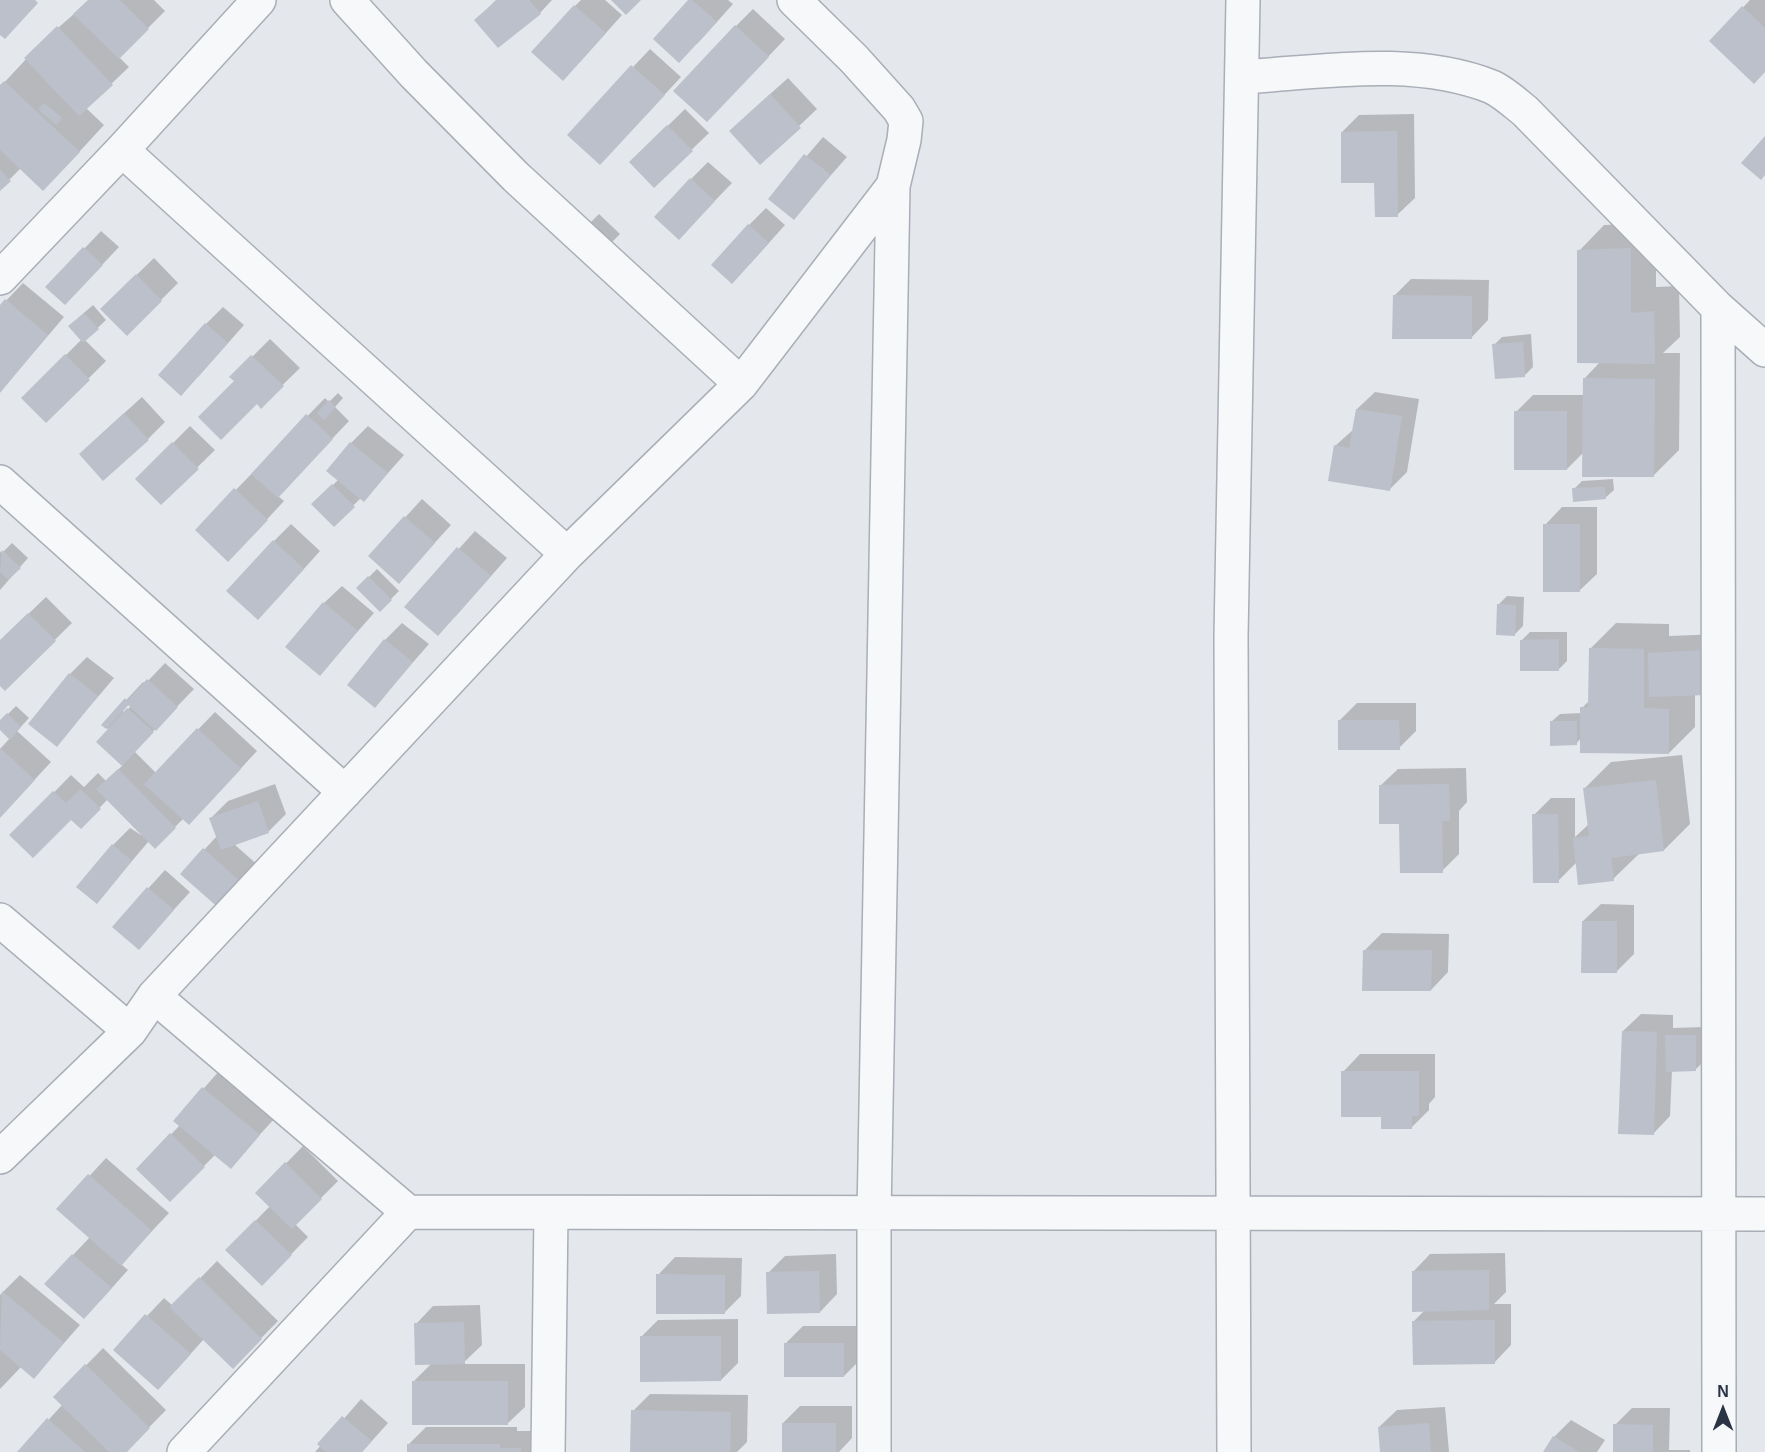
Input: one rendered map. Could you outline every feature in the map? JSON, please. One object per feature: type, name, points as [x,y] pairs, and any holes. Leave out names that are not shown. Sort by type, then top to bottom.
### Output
[{"type":"street","points":[[0,278],[122,150],[259,0]]},
{"type":"street","points":[[347,0],[414,74],[516,177],[741,384]]},
{"type":"street","points":[[794,0],[854,59],[899,109],[906,121],[893,186],[874,1214],[874,1452]]},
{"type":"street","points":[[1234,1452],[1232,636],[1243,0]]},
{"type":"street","points":[[1242,77],[1382,68],[1439,73],[1493,88],[1525,111],[1718,308],[1765,350]]},
{"type":"street","points":[[122,150],[567,554]]},
{"type":"street","points":[[0,1157],[130,1031],[154,996],[567,554],[741,384],[893,186]]},
{"type":"street","points":[[1718,308],[1719,1452]]},
{"type":"street","points":[[0,482],[345,792]]},
{"type":"street","points":[[0,920],[130,1031]]},
{"type":"street","points":[[154,996],[408,1212],[1765,1214]]},
{"type":"street","points":[[184,1452],[408,1212]]},
{"type":"street","points":[[548,1452],[551,1213]]},
{"type":"building","points":[[0,0],[35,0],[38,3],[5,39],[0,35]]},
{"type":"building","points":[[88,0],[120,0],[149,29],[119,59],[73,14]]},
{"type":"building","points":[[497,0],[529,0],[541,14],[498,48],[474,20]]},
{"type":"building","points":[[611,0],[641,0],[626,15]]},
{"type":"building","points":[[688,0],[692,0],[717,22],[679,63],[653,39]]},
{"type":"building","points":[[574,5],[606,33],[563,81],[531,52]]},
{"type":"building","points":[[1742,6],[1765,28],[1765,72],[1754,84],[1709,41]]},
{"type":"building","points":[[735,25],[769,57],[707,122],[673,91]]},
{"type":"building","points":[[57,26],[113,85],[79,116],[24,58]]},
{"type":"building","points":[[631,65],[665,95],[600,165],[567,135]]},
{"type":"building","points":[[4,81],[80,152],[43,191],[0,150],[0,85]]},
{"type":"building","points":[[770,94],[801,128],[760,165],[729,131]]},
{"type":"building","points":[[44,103],[62,118],[56,125],[38,109]]},
{"type":"building","points":[[667,125],[693,151],[654,188],[629,162]]},
{"type":"building","points":[[1397,131],[1398,217],[1375,217],[1374,183],[1341,183],[1341,132]]},
{"type":"building","points":[[1765,136],[1765,175],[1761,180],[1741,163]]},
{"type":"building","points":[[804,154],[831,175],[794,220],[768,199]]},
{"type":"building","points":[[0,170],[11,181],[0,191]]},
{"type":"building","points":[[690,178],[715,201],[679,240],[654,217]]},
{"type":"building","points":[[748,224],[769,243],[732,284],[711,265]]},
{"type":"building","points":[[83,247],[103,265],[65,305],[45,287]]},
{"type":"building","points":[[1631,248],[1631,313],[1654,311],[1655,364],[1577,363],[1577,250]]},
{"type":"building","points":[[136,274],[162,301],[127,336],[100,309]]},
{"type":"building","points":[[1393,295],[1472,296],[1472,339],[1392,339]]},
{"type":"building","points":[[5,299],[48,335],[0,393],[0,305]]},
{"type":"building","points":[[84,313],[99,329],[83,343],[68,326]]},
{"type":"building","points":[[205,323],[228,343],[181,396],[158,375]]},
{"type":"building","points":[[1523,342],[1525,377],[1495,379],[1492,344]]},
{"type":"building","points":[[65,354],[90,380],[46,423],[21,398]]},
{"type":"building","points":[[251,355],[284,386],[261,409],[257,404],[221,440],[198,417],[234,381],[229,377]]},
{"type":"building","points":[[1583,378],[1655,379],[1654,477],[1582,477]]},
{"type":"building","points":[[329,400],[336,407],[324,420],[317,413]]},
{"type":"building","points":[[1356,409],[1402,416],[1390,491],[1328,481],[1334,445],[1349,448]]},
{"type":"building","points":[[1514,411],[1567,411],[1567,470],[1514,470]]},
{"type":"building","points":[[124,413],[149,440],[103,481],[79,454]]},
{"type":"building","points":[[306,414],[333,439],[278,498],[251,474]]},
{"type":"building","points":[[172,442],[199,469],[161,505],[135,479]]},
{"type":"building","points":[[350,442],[388,473],[364,502],[326,471]]},
{"type":"building","points":[[332,484],[355,507],[334,527],[311,504]]},
{"type":"building","points":[[1605,487],[1606,499],[1573,502],[1572,488]]},
{"type":"building","points":[[234,488],[268,520],[228,562],[195,530]]},
{"type":"building","points":[[404,516],[435,543],[399,584],[368,556]]},
{"type":"building","points":[[1543,524],[1580,524],[1580,592],[1543,592]]},
{"type":"building","points":[[273,540],[304,569],[258,620],[226,591]]},
{"type":"building","points":[[457,547],[491,576],[438,636],[404,607]]},
{"type":"building","points":[[2,550],[21,568],[8,580],[0,572]]},
{"type":"building","points":[[368,576],[392,600],[380,612],[356,588]]},
{"type":"building","points":[[323,602],[358,631],[320,676],[285,647]]},
{"type":"building","points":[[1497,604],[1516,605],[1515,636],[1496,635]]},
{"type":"building","points":[[28,613],[56,641],[5,691],[0,686],[0,640]]},
{"type":"building","points":[[384,639],[413,662],[375,708],[347,685]]},
{"type":"building","points":[[1559,639],[1559,671],[1520,671],[1520,640]]},
{"type":"building","points":[[1589,648],[1644,649],[1644,708],[1669,709],[1669,754],[1580,753],[1580,707],[1588,707]]},
{"type":"building","points":[[1704,650],[1705,695],[1649,697],[1648,653]]},
{"type":"building","points":[[69,673],[98,696],[57,747],[28,724]]},
{"type":"building","points":[[147,679],[178,707],[156,731],[128,705],[106,729],[101,725],[125,698],[127,701]]},
{"type":"building","points":[[127,708],[154,732],[122,766],[96,742]]},
{"type":"building","points":[[7,713],[21,727],[10,740],[0,730],[0,720]]},
{"type":"building","points":[[1338,720],[1399,720],[1400,750],[1338,750]]},
{"type":"building","points":[[1550,721],[1577,721],[1577,745],[1550,746]]},
{"type":"building","points":[[197,728],[241,769],[189,825],[144,784]]},
{"type":"building","points":[[0,748],[35,780],[0,818]]},
{"type":"building","points":[[118,769],[176,828],[155,849],[96,789]]},
{"type":"building","points":[[1656,780],[1664,851],[1611,858],[1614,881],[1578,885],[1573,838],[1589,836],[1583,788]]},
{"type":"building","points":[[1449,784],[1450,821],[1442,821],[1443,873],[1400,873],[1399,824],[1379,824],[1379,785]]},
{"type":"building","points":[[80,789],[101,809],[81,829],[71,820],[33,858],[9,835],[53,791],[66,803]]},
{"type":"building","points":[[258,801],[269,833],[221,850],[209,818]]},
{"type":"building","points":[[1532,814],[1558,814],[1559,883],[1533,883]]},
{"type":"building","points":[[112,844],[132,861],[97,904],[76,887]]},
{"type":"building","points":[[203,848],[244,885],[221,910],[180,874]]},
{"type":"building","points":[[147,887],[174,910],[139,950],[112,927]]},
{"type":"building","points":[[1582,921],[1617,921],[1617,973],[1581,973]]},
{"type":"building","points":[[1363,950],[1432,950],[1431,991],[1362,991]]},
{"type":"building","points":[[1622,1031],[1657,1032],[1654,1135],[1618,1134]]},
{"type":"building","points":[[1665,1035],[1696,1035],[1696,1071],[1666,1072]]},
{"type":"building","points":[[1341,1071],[1419,1071],[1419,1116],[1412,1116],[1412,1129],[1381,1129],[1381,1117],[1341,1117]]},
{"type":"building","points":[[202,1087],[260,1135],[231,1169],[173,1121]]},
{"type":"building","points":[[170,1133],[205,1167],[170,1202],[136,1169]]},
{"type":"building","points":[[285,1162],[322,1199],[292,1229],[255,1193]]},
{"type":"building","points":[[88,1174],[152,1231],[121,1266],[56,1209]]},
{"type":"building","points":[[255,1220],[292,1255],[262,1286],[225,1250]]},
{"type":"building","points":[[72,1254],[112,1288],[84,1319],[44,1284]]},
{"type":"building","points":[[1489,1270],[1489,1310],[1412,1312],[1412,1271]]},
{"type":"building","points":[[819,1271],[820,1313],[767,1314],[766,1272]]},
{"type":"building","points":[[656,1274],[725,1275],[725,1314],[656,1314]]},
{"type":"building","points":[[199,1277],[262,1339],[233,1369],[169,1307]]},
{"type":"building","points":[[2,1291],[64,1343],[34,1379],[0,1350]]},
{"type":"building","points":[[145,1314],[191,1354],[158,1390],[113,1350]]},
{"type":"building","points":[[1495,1320],[1495,1364],[1413,1365],[1412,1321]]},
{"type":"building","points":[[464,1322],[465,1364],[415,1365],[414,1323]]},
{"type":"building","points":[[640,1336],[721,1336],[721,1381],[640,1382]]},
{"type":"building","points":[[784,1343],[844,1343],[844,1377],[784,1377]]},
{"type":"building","points":[[85,1364],[150,1428],[127,1452],[109,1452],[53,1397]]},
{"type":"building","points":[[412,1381],[508,1381],[508,1425],[412,1425]]},
{"type":"building","points":[[631,1410],[731,1412],[730,1452],[630,1452]]},
{"type":"building","points":[[342,1416],[372,1441],[362,1452],[326,1452],[317,1444]]},
{"type":"building","points":[[47,1418],[85,1452],[17,1452]]},
{"type":"building","points":[[782,1423],[836,1423],[836,1452],[782,1452]]},
{"type":"building","points":[[1429,1423],[1431,1452],[1380,1452],[1378,1427]]},
{"type":"building","points":[[1613,1424],[1653,1425],[1653,1452],[1613,1452]]},
{"type":"building","points":[[1553,1436],[1579,1452],[1543,1452]]},
{"type":"building","points":[[407,1444],[500,1444],[500,1448],[521,1448],[521,1452],[407,1452]]}]
